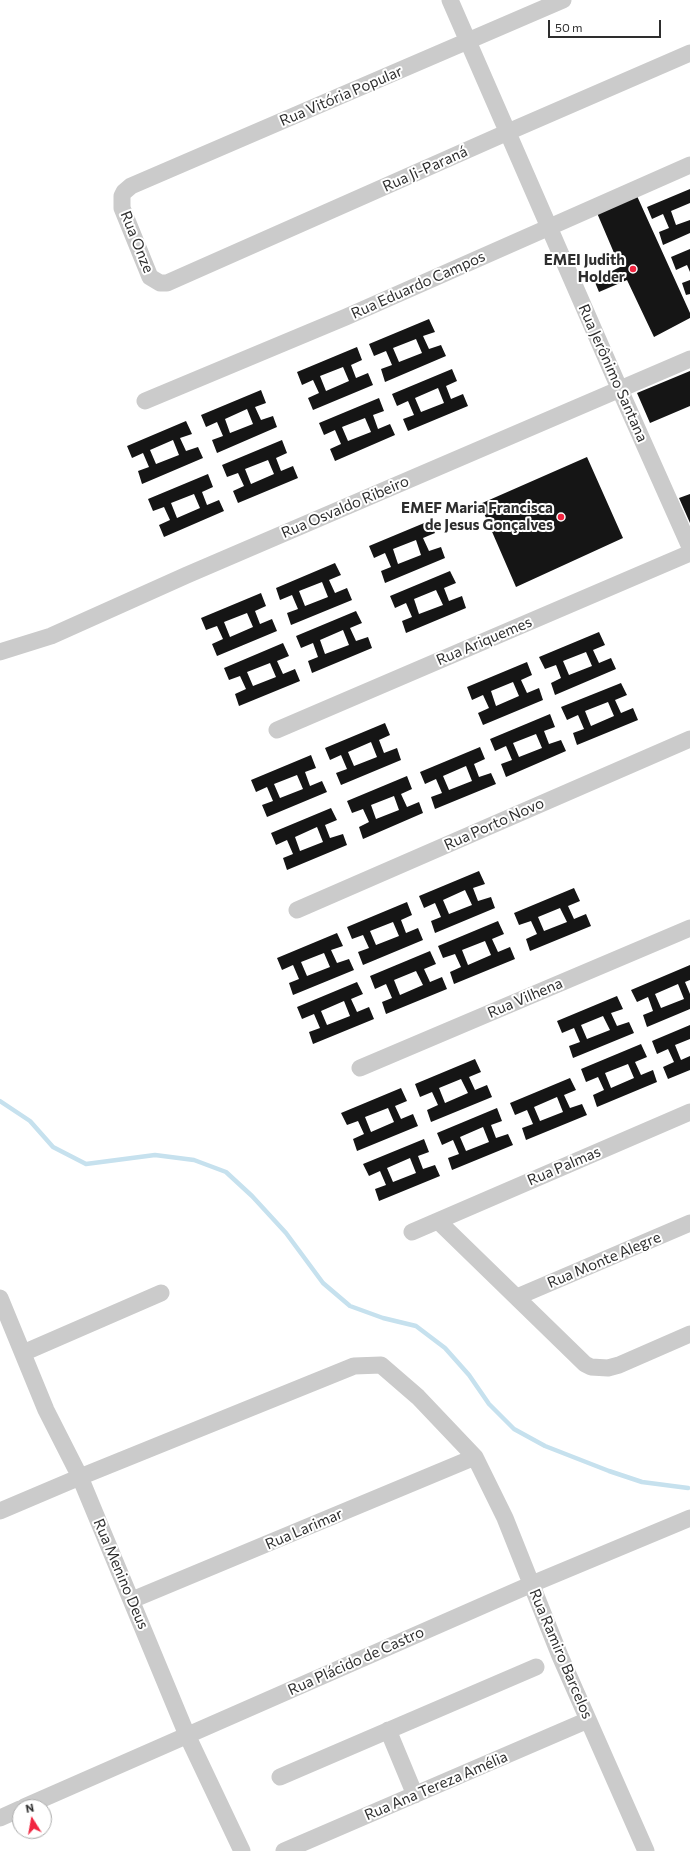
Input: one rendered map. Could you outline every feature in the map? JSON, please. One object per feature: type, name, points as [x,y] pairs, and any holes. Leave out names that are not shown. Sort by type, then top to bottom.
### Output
[{"type":"street","name":"Rua Jerônimo Santana","points":[[450,0],[690,547]]},
{"type":"street","name":"Rua Vitória Popular","points":[[122,196],[131,186],[563,0]]},
{"type":"street","name":"Rua Ji-Paraná","points":[[160,283],[167,283],[508,132],[690,54]]},
{"type":"street","name":"Rua Eduardo Campos","points":[[145,401],[346,317],[690,165]]},
{"type":"street","name":"Rua Onze","points":[[122,196],[122,208],[150,277],[160,283]]},
{"type":"street","name":"Rua Osvaldo Ribeiro","points":[[0,652],[51,636],[186,575],[690,359]]},
{"type":"street","name":"Rua Ariquemes","points":[[277,730],[690,553]]},
{"type":"street","name":"Rua Porto Novo","points":[[297,910],[690,739]]},
{"type":"street","name":"Rua Vilhena","points":[[360,1068],[690,928]]},
{"type":"street","name":"Rua Palmas","points":[[412,1232],[690,1112]]},
{"type":"street","points":[[438,1221],[585,1364],[591,1367],[608,1368],[690,1334]]},
{"type":"street","name":"Rua Monte Alegre","points":[[517,1297],[690,1223]]},
{"type":"street","points":[[23,1353],[161,1293]]},
{"type":"street","name":"Rua Menino Deus","points":[[0,1298],[46,1410],[80,1477],[187,1735],[242,1851]]},
{"type":"street","name":"Rua Ramiro Barcelos","points":[[0,1511],[354,1366],[382,1365],[386,1367],[437,1416],[475,1457],[504,1518],[560,1656],[646,1851]]},
{"type":"street","name":"Rua Larimar","points":[[132,1600],[475,1457]]},
{"type":"street","name":"Rua Plácido de Castro","points":[[42,1799],[532,1584],[690,1518]]},
{"type":"street","points":[[280,1776],[536,1667]]},
{"type":"street","name":"Rua Ana Tereza Amélia","points":[[284,1851],[588,1720]]},
{"type":"street","points":[[388,1730],[415,1795]]},
{"type":"street","points":[[0,1818],[12,1813]]},
{"type":"building","points":[[690,189],[690,203],[671,211],[676,225],[690,220],[690,233],[663,245],[659,232],[669,228],[663,214],[652,219],[647,207]]},
{"type":"building","points":[[637,196],[690,313],[690,318],[654,337],[627,280],[599,292],[594,280],[620,267],[597,213]]},
{"type":"building","points":[[690,249],[690,272],[687,265],[676,270],[671,257]]},
{"type":"building","points":[[690,280],[690,294],[686,295],[682,283]]},
{"type":"building","points":[[429,319],[435,332],[423,336],[429,349],[441,345],[446,356],[385,382],[381,369],[392,365],[386,351],[374,356],[369,344]],"holes":[[[416,339],[422,353],[399,362],[393,348]]]},
{"type":"building","points":[[357,347],[362,360],[351,365],[356,378],[368,373],[373,385],[313,410],[308,398],[319,393],[313,380],[302,385],[297,372]],"holes":[[[343,367],[349,381],[326,391],[320,376]]]},
{"type":"building","points":[[452,369],[457,381],[446,386],[451,399],[463,394],[468,406],[408,431],[403,419],[414,415],[408,401],[397,406],[392,394]],"holes":[[[438,388],[444,403],[421,412],[415,398]]]},
{"type":"building","points":[[690,371],[690,406],[650,423],[637,393]]},
{"type":"building","points":[[261,390],[266,403],[255,407],[261,420],[273,416],[277,427],[217,453],[212,440],[223,436],[217,422],[206,427],[201,415]],"holes":[[[247,409],[253,424],[230,433],[225,419]]]},
{"type":"building","points":[[379,398],[384,411],[373,415],[378,429],[390,424],[395,435],[335,461],[330,449],[341,444],[335,430],[324,435],[319,423]],"holes":[[[365,418],[371,432],[348,441],[342,427]]]},
{"type":"building","points":[[186,421],[192,434],[180,438],[186,451],[198,447],[203,458],[142,484],[138,471],[149,467],[143,453],[132,458],[127,446]],"holes":[[[173,440],[179,455],[156,464],[150,450]]]},
{"type":"building","points":[[282,440],[287,453],[276,458],[281,471],[293,466],[298,478],[238,503],[233,491],[244,486],[238,473],[227,477],[222,465]],"holes":[[[268,460],[274,474],[251,484],[245,469]]]},
{"type":"building","points":[[587,457],[623,538],[516,587],[480,504]]},
{"type":"building","points":[[208,474],[213,487],[202,492],[207,505],[219,500],[224,511],[164,537],[159,525],[170,520],[164,507],[153,511],[148,499]],"holes":[[[194,494],[200,508],[177,518],[171,503]]]},
{"type":"building","points":[[690,494],[690,523],[679,498]]},
{"type":"building","points":[[429,521],[435,533],[423,538],[429,551],[441,547],[445,558],[385,583],[381,571],[391,567],[385,553],[374,558],[369,546]],"holes":[[[416,540],[421,555],[398,564],[393,549]]]},
{"type":"building","points":[[335,563],[341,575],[329,580],[335,593],[347,588],[352,600],[291,625],[287,613],[298,609],[292,595],[280,600],[276,588]],"holes":[[[322,582],[328,597],[305,606],[299,591]]]},
{"type":"building","points":[[450,571],[456,583],[444,588],[449,601],[462,596],[466,608],[406,633],[402,621],[412,617],[406,603],[395,608],[390,596]],"holes":[[[436,590],[443,605],[419,614],[414,599]]]},
{"type":"building","points":[[261,593],[266,606],[255,611],[260,624],[272,619],[277,631],[217,656],[212,644],[223,639],[217,626],[206,630],[201,618]],"holes":[[[247,613],[253,627],[230,637],[224,622]]]},
{"type":"building","points":[[356,611],[362,623],[350,628],[356,641],[368,637],[372,648],[312,673],[308,661],[318,657],[313,643],[301,648],[296,636]],"holes":[[[343,630],[349,645],[325,654],[320,640]]]},
{"type":"building","points":[[599,632],[605,645],[593,650],[599,663],[611,658],[616,669],[555,695],[551,683],[561,678],[556,665],[545,669],[539,657]],"holes":[[[586,652],[592,666],[569,675],[563,661]]]},
{"type":"building","points":[[283,643],[289,656],[277,661],[283,674],[295,669],[300,681],[239,706],[235,694],[246,689],[240,676],[229,680],[224,668]],"holes":[[[270,663],[276,677],[253,686],[247,672]]]},
{"type":"building","points":[[527,662],[532,675],[521,680],[527,693],[539,688],[543,700],[483,725],[478,713],[489,708],[483,695],[472,700],[467,687]],"holes":[[[513,682],[519,696],[496,706],[491,691]]]},
{"type":"building","points":[[621,683],[627,695],[615,700],[621,713],[633,708],[638,720],[577,745],[573,733],[584,729],[578,715],[567,720],[561,707]],"holes":[[[608,702],[614,716],[591,726],[585,711]]]},
{"type":"building","points":[[550,714],[555,727],[544,731],[549,744],[561,740],[566,751],[506,777],[501,764],[512,760],[506,746],[495,751],[490,739]],"holes":[[[536,734],[542,748],[519,757],[513,743]]]},
{"type":"building","points":[[385,723],[390,735],[379,740],[384,753],[397,748],[401,760],[341,785],[336,773],[347,769],[341,755],[330,760],[325,748]],"holes":[[[371,742],[377,757],[354,766],[348,752]]]},
{"type":"building","points":[[480,747],[485,759],[474,764],[479,777],[491,773],[496,784],[435,809],[431,797],[442,793],[436,779],[425,784],[420,772]],"holes":[[[466,766],[472,781],[449,790],[443,776]]]},
{"type":"building","points":[[311,755],[316,768],[305,772],[310,786],[322,781],[327,792],[267,817],[262,805],[273,801],[267,787],[256,792],[251,780]],"holes":[[[297,775],[303,789],[280,798],[274,784]]]},
{"type":"building","points":[[407,776],[412,789],[401,794],[407,807],[419,802],[423,813],[363,839],[359,827],[369,822],[363,809],[352,813],[347,801]],"holes":[[[394,796],[399,810],[376,819],[371,805]]]},
{"type":"building","points":[[331,808],[337,820],[325,825],[330,838],[343,834],[347,845],[287,870],[283,858],[293,854],[287,840],[276,845],[271,833]],"holes":[[[317,827],[323,842],[300,851],[295,837]]]},
{"type":"building","points":[[479,871],[485,884],[473,888],[478,901],[491,897],[495,908],[435,933],[431,921],[441,917],[435,903],[424,908],[419,896]],"holes":[[[465,890],[472,905],[449,914],[443,900]]]},
{"type":"building","points":[[574,888],[580,901],[568,906],[574,919],[586,914],[591,926],[530,951],[526,939],[537,934],[531,921],[519,925],[514,913]],"holes":[[[560,908],[567,922],[544,931],[538,917]]]},
{"type":"building","points":[[407,902],[412,915],[401,920],[406,933],[418,928],[423,940],[363,965],[358,952],[369,948],[363,935],[352,939],[347,927]],"holes":[[[393,922],[399,936],[376,945],[370,931]]]},
{"type":"building","points":[[498,921],[504,934],[492,939],[498,952],[510,947],[515,959],[454,984],[450,972],[461,967],[455,954],[443,958],[438,946]],"holes":[[[485,941],[491,955],[468,965],[462,950]]]},
{"type":"building","points":[[337,933],[343,946],[331,950],[337,963],[349,959],[354,970],[293,995],[289,983],[299,979],[293,965],[282,970],[277,958]],"holes":[[[324,953],[330,967],[307,976],[301,962]]]},
{"type":"building","points":[[430,951],[436,964],[424,969],[430,982],[442,977],[447,989],[386,1014],[382,1002],[392,998],[386,984],[375,989],[370,976]],"holes":[[[416,971],[423,985],[400,995],[394,980]]]},
{"type":"building","points":[[690,965],[690,980],[685,982],[690,994],[690,1009],[647,1027],[643,1015],[653,1011],[648,997],[637,1002],[631,990]],"holes":[[[678,984],[684,999],[661,1008],[655,994]]]},
{"type":"building","points":[[357,982],[363,994],[351,999],[357,1012],[369,1007],[374,1019],[313,1044],[309,1032],[320,1028],[314,1014],[302,1019],[297,1007]],"holes":[[[344,1001],[350,1016],[327,1025],[321,1011]]]},
{"type":"building","points":[[617,996],[623,1009],[611,1013],[617,1026],[629,1022],[634,1033],[573,1058],[569,1046],[580,1042],[574,1028],[562,1033],[557,1021]],"holes":[[[603,1016],[610,1030],[587,1039],[581,1025]]]},
{"type":"building","points":[[690,1025],[690,1039],[675,1045],[681,1060],[690,1056],[690,1070],[668,1079],[663,1067],[674,1062],[668,1049],[657,1054],[652,1041]]},
{"type":"building","points":[[641,1044],[647,1057],[635,1062],[641,1075],[653,1070],[657,1082],[597,1107],[593,1095],[604,1090],[598,1077],[586,1082],[581,1069]],"holes":[[[628,1064],[634,1078],[611,1088],[605,1073]]]},
{"type":"building","points":[[475,1059],[481,1072],[469,1077],[475,1090],[487,1085],[492,1097],[431,1122],[427,1110],[438,1105],[432,1092],[420,1097],[415,1084]],"holes":[[[461,1079],[468,1093],[445,1103],[439,1088]]]},
{"type":"building","points":[[570,1078],[576,1090],[564,1095],[570,1108],[582,1104],[587,1115],[526,1140],[522,1128],[533,1124],[527,1110],[515,1115],[510,1103]],"holes":[[[557,1097],[563,1112],[540,1121],[534,1107]]]},
{"type":"building","points":[[401,1088],[407,1101],[395,1106],[401,1119],[413,1114],[418,1126],[357,1151],[353,1139],[364,1134],[358,1121],[347,1125],[341,1113]],"holes":[[[388,1108],[394,1122],[371,1132],[365,1117]]]},
{"type":"building","points":[[497,1108],[502,1121],[491,1125],[496,1138],[508,1134],[513,1145],[452,1170],[448,1158],[459,1154],[453,1140],[442,1145],[437,1133]],"holes":[[[483,1127],[489,1142],[466,1151],[460,1137]]]},
{"type":"building","points":[[424,1139],[429,1152],[418,1156],[423,1169],[435,1165],[440,1176],[379,1201],[375,1189],[386,1185],[380,1171],[369,1176],[363,1164]],"holes":[[[410,1158],[416,1173],[393,1182],[387,1168]]]},
{"type":"waterway","points":[[0,1101],[30,1121],[53,1147],[86,1164],[155,1155],[194,1160],[226,1172],[252,1196],[286,1233],[323,1283],[350,1306],[383,1318],[416,1326],[445,1348],[469,1375],[489,1404],[514,1429],[545,1446],[609,1471],[642,1482],[688,1488]]},
{"type":"place","name":"EMEI Judith Holder","points":[[633,269]]},
{"type":"place","name":"EMEF Maria Francisca de Jesus Gonçalves","points":[[561,517]]}]
